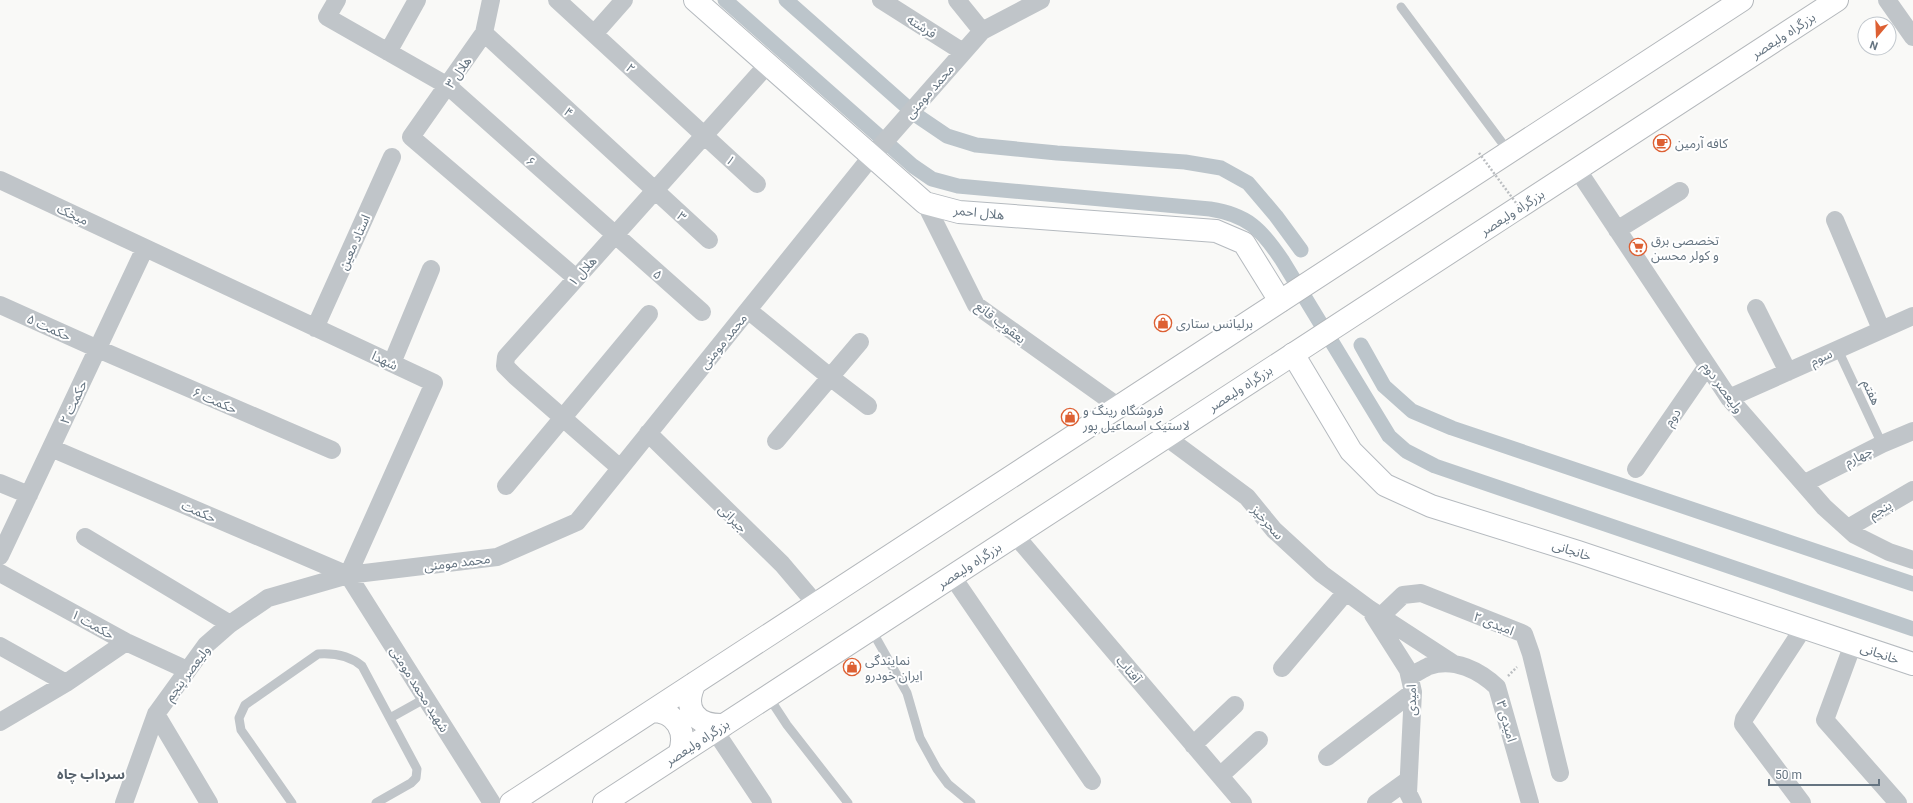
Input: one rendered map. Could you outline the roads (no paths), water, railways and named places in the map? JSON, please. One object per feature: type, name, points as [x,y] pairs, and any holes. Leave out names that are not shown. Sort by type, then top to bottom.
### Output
[{"type":"main road","name":"هلال احمر","points":[[695,0],[768,64],[876,152],[925,203],[959,212],[1216,231],[1244,243],[1280,302]]},
{"type":"main road","points":[[511,803],[1742,0]]},
{"type":"main road","name":"بزرگراه ولیعصر","points":[[604,803],[1837,0]]},
{"type":"main road","name":"خانجانی","points":[[1293,354],[1351,451],[1385,484],[1431,506],[1578,552],[1913,664]]},
{"type":"main road","points":[[695,683],[690,702],[696,718],[719,728]]},
{"type":"main road","points":[[652,711],[664,712],[674,719],[683,740],[679,754]]},
{"type":"street","name":"۶","points":[[337,0],[327,17],[448,86],[615,235]]},
{"type":"street","points":[[388,52],[417,0]]},
{"type":"street","name":"هلال ۳","points":[[491,0],[484,33],[411,137],[576,278]]},
{"type":"street","name":"۲","points":[[557,0],[704,135]]},
{"type":"street","points":[[594,34],[624,0]]},
{"type":"street","name":"فرشته","points":[[881,0],[963,52]]},
{"type":"street","points":[[957,0],[982,31]]},
{"type":"street","name":"محمد مومنی","points":[[348,575],[497,557],[577,522],[876,152],[963,52],[982,31],[1041,0]]},
{"type":"street","points":[[1887,0],[1913,37]]},
{"type":"street","name":"۴","points":[[484,33],[655,191]]},
{"type":"street","name":"هلال ۱","points":[[620,468],[505,366],[506,356],[768,64]]},
{"type":"street","name":"۱","points":[[704,135],[757,184]]},
{"type":"street","name":"استاد معین","points":[[316,328],[392,157]]},
{"type":"street","name":"ولیعصر دوم","points":[[1577,169],[1729,398],[1805,483],[1824,507],[1855,535],[1889,552],[1913,560]]},
{"type":"street","name":"میخک","points":[[0,180],[145,248]]},
{"type":"street","name":"۳","points":[[655,191],[709,240]]},
{"type":"street","points":[[1617,230],[1680,191]]},
{"type":"street","name":"یعقوب قانع","points":[[925,203],[976,305],[1118,407]]},
{"type":"street","points":[[1835,220],[1882,330]]},
{"type":"street","name":"۵","points":[[615,235],[702,312]]},
{"type":"street","name":"شهدا","points":[[145,248],[434,382],[348,575]]},
{"type":"street","name":"حکمت ۲","points":[[0,556],[145,248]]},
{"type":"street","points":[[392,363],[432,269]]},
{"type":"street","name":"حکمت ۵","points":[[0,304],[98,349]]},
{"type":"street","points":[[1756,308],[1788,372]]},
{"type":"street","points":[[748,310],[868,406]]},
{"type":"street","points":[[506,486],[649,314]]},
{"type":"street","name":"سوم","points":[[1729,398],[1913,316]]},
{"type":"street","points":[[776,441],[860,342]]},
{"type":"street","name":"حکمت ۶","points":[[98,349],[332,450]]},
{"type":"street","name":"دوم","points":[[1636,469],[1708,366]]},
{"type":"street","name":"چهارم","points":[[1805,483],[1882,444],[1913,431]]},
{"type":"street","name":"جیرانی","points":[[648,433],[782,564],[816,604]]},
{"type":"street","name":"سحرخیز","points":[[1166,437],[1247,497],[1274,530],[1322,574],[1375,612]]},
{"type":"street","name":"حکمت","points":[[51,448],[348,575]]},
{"type":"street","points":[[0,483],[29,495]]},
{"type":"street","name":"پنجم","points":[[1848,528],[1913,490]]},
{"type":"street","name":"آفتاب","points":[[1015,535],[1220,776],[1238,801]]},
{"type":"street","points":[[85,537],[230,624]]},
{"type":"street","name":"حکمت ۱","points":[[0,573],[126,642],[188,670]]},
{"type":"street","name":"ولیعصر پنجم","points":[[124,803],[156,714],[206,645],[230,624],[268,598],[348,575]]},
{"type":"street","name":"شهید محمد مومنی","points":[[348,575],[492,803]]},
{"type":"street","points":[[952,576],[1092,781]]},
{"type":"street","points":[[1282,668],[1346,592]]},
{"type":"street","name":"امیدی ۲","points":[[1375,612],[1403,595],[1421,594],[1524,634],[1531,654],[1560,773]]},
{"type":"street","name":"امیدی ۳","points":[[1375,612],[1454,664]]},
{"type":"street","name":"امیدی","points":[[1375,612],[1408,670],[1412,684],[1408,793],[1413,803]]},
{"type":"street","points":[[1802,803],[1743,724],[1744,719],[1804,627]]},
{"type":"street","points":[[0,722],[66,683],[126,642]]},
{"type":"street","points":[[1853,644],[1825,720],[1898,803]]},
{"type":"street","points":[[0,646],[66,683]]},
{"type":"street","name":"امیدی ۳","points":[[1328,757],[1412,684],[1429,666],[1454,664],[1471,669],[1489,679],[1497,687],[1530,803]]},
{"type":"street","points":[[1193,745],[1235,705]]},
{"type":"street","points":[[156,714],[209,803]]},
{"type":"street","points":[[719,728],[763,803]]},
{"type":"street","points":[[1220,776],[1260,740]]},
{"type":"street","points":[[1376,803],[1408,780]]},
{"type":"lane","points":[[1401,6],[1509,152]]},
{"type":"lane","name":"هفتم","points":[[1838,350],[1882,444]]},
{"type":"lane","points":[[871,629],[907,693],[920,738],[937,769],[948,784],[971,803]]},
{"type":"lane","points":[[292,803],[240,730],[239,718],[245,705],[318,654],[332,653],[357,662],[362,666],[417,769],[416,778],[376,803]]},
{"type":"lane","points":[[768,696],[796,738],[848,803]]},
{"type":"lane","points":[[390,718],[426,698]]},
{"type":"waterway","points":[[725,0],[913,166],[932,179],[958,186],[1210,209],[1234,215],[1252,225],[1267,240],[1282,260],[1389,436],[1406,451],[1435,466],[1913,629]]},
{"type":"waterway","points":[[786,0],[916,115],[947,136],[976,145],[1057,153],[1185,162],[1221,168],[1248,183],[1276,216],[1301,250]]},
{"type":"waterway","points":[[1361,345],[1384,386],[1412,411],[1452,428],[1913,584]]},
{"type":"place","name":"کافه آرمین","points":[[1662,143]]},
{"type":"place","name":"تخصصی برق و کولر محسن","points":[[1638,247]]},
{"type":"place","name":"برلیانس ستاری","points":[[1163,323]]},
{"type":"place","name":"فروشگاه رینگ و لاستیک اسماعیل پور","points":[[1070,417]]},
{"type":"place","name":"نمایندگی ایران خودرو","points":[[852,667]]},
{"type":"district","name":"سرداب چاه","points":[[91,774]]}]
